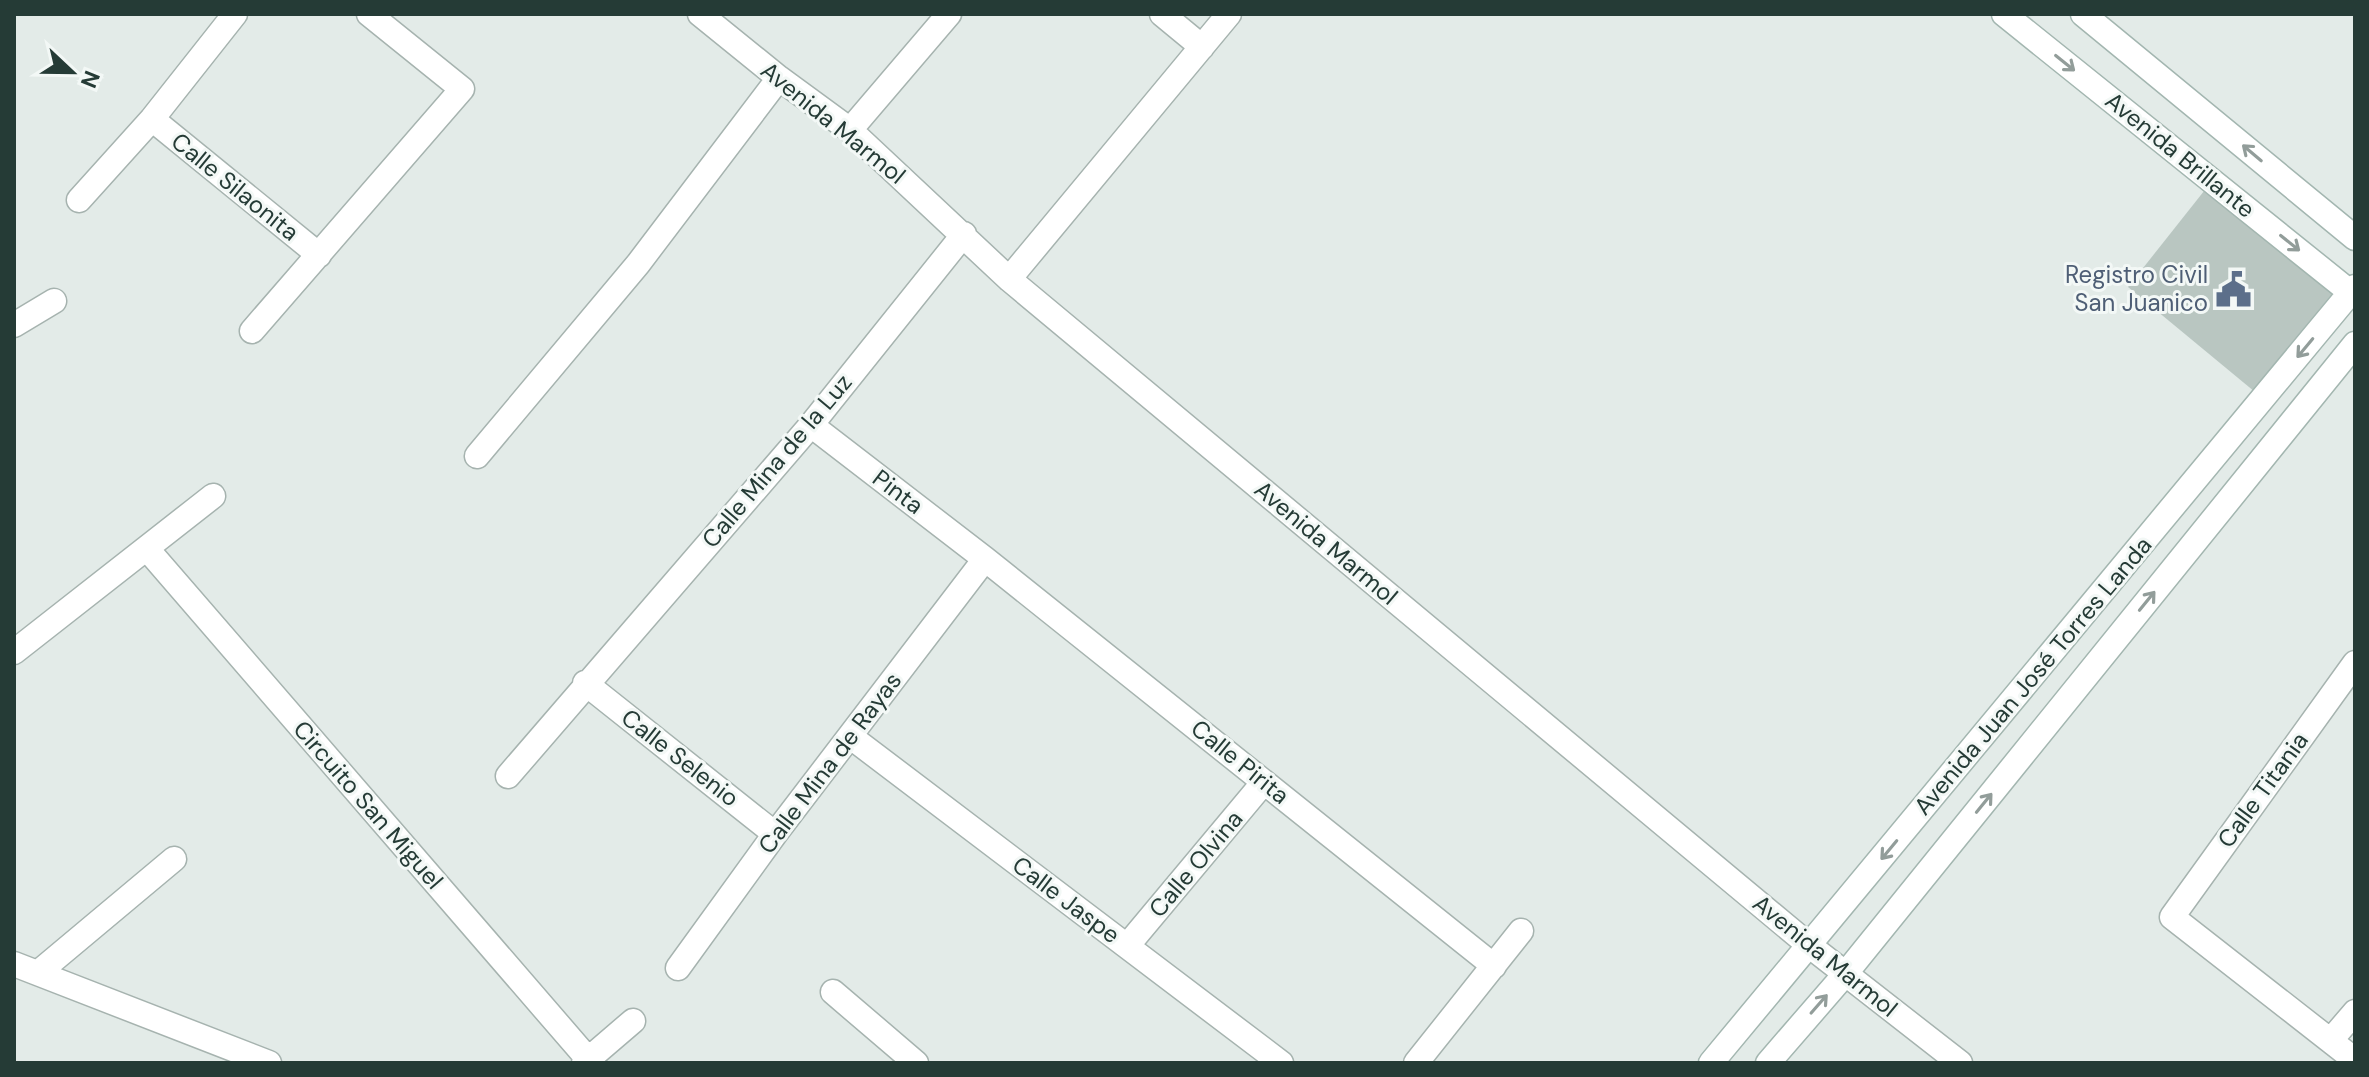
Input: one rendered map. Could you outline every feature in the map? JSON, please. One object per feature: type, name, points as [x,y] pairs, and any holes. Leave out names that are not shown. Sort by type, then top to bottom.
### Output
[{"type":"street","points":[[79,200],[152,119],[235,14]]},
{"type":"street","points":[[252,331],[462,89],[369,14]]},
{"type":"street","name":"Avenida Marmol","points":[[700,14],[850,130],[1009,279],[1810,946],[1960,1063]]},
{"type":"street","points":[[850,130],[949,14]]},
{"type":"street","points":[[1162,14],[1202,47]]},
{"type":"street","points":[[1009,279],[1229,14]]},
{"type":"street","name":"Avenida Brillante","points":[[2004,14],[2354,292]]},
{"type":"street","name":"Avenida Brillante","points":[[2083,14],[2355,238]]},
{"type":"street","points":[[477,456],[638,264],[779,78]]},
{"type":"street","name":"Calle Silaonita","points":[[152,119],[319,255]]},
{"type":"street","name":"Calle Mina de la Luz","points":[[508,776],[585,683],[811,425],[964,234]]},
{"type":"street","name":"Avenida Juan José Torres Landa","points":[[1711,1063],[2354,292]]},
{"type":"street","points":[[14,325],[54,301]]},
{"type":"street","name":"Avenida Juan José Torres Landa","points":[[1768,1063],[1846,973],[2355,344]]},
{"type":"street","name":"Pinta","points":[[811,425],[985,559]]},
{"type":"street","points":[[14,652],[213,496]]},
{"type":"street","name":"Circuito San Miguel","points":[[148,550],[586,1061],[633,1021]]},
{"type":"street","name":"Calle Mina de Rayas","points":[[678,968],[775,834],[985,559]]},
{"type":"street","name":"Calle Pirita","points":[[985,559],[1494,966]]},
{"type":"street","name":"Calle Titania","points":[[2331,1040],[2172,917],[2355,663]]},
{"type":"street","name":"Calle Selenio","points":[[585,683],[775,834]]},
{"type":"street","name":"Calle Jaspe","points":[[851,737],[1281,1063]]},
{"type":"street","name":"Calle Olvina","points":[[1127,946],[1264,782]]},
{"type":"street","points":[[39,972],[174,859]]},
{"type":"street","points":[[1416,1063],[1521,931]]},
{"type":"street","points":[[14,964],[269,1063]]},
{"type":"street","points":[[833,992],[916,1063]]},
{"type":"street","points":[[2355,1012],[2331,1040],[2355,1060]]},
{"type":"building","name":"Registro Civil San Juanico","points":[[2208,186],[2339,292],[2255,392],[2128,287]]},
{"type":"place","name":"Registro Civil San Juanico","points":[[2234,289]]}]
